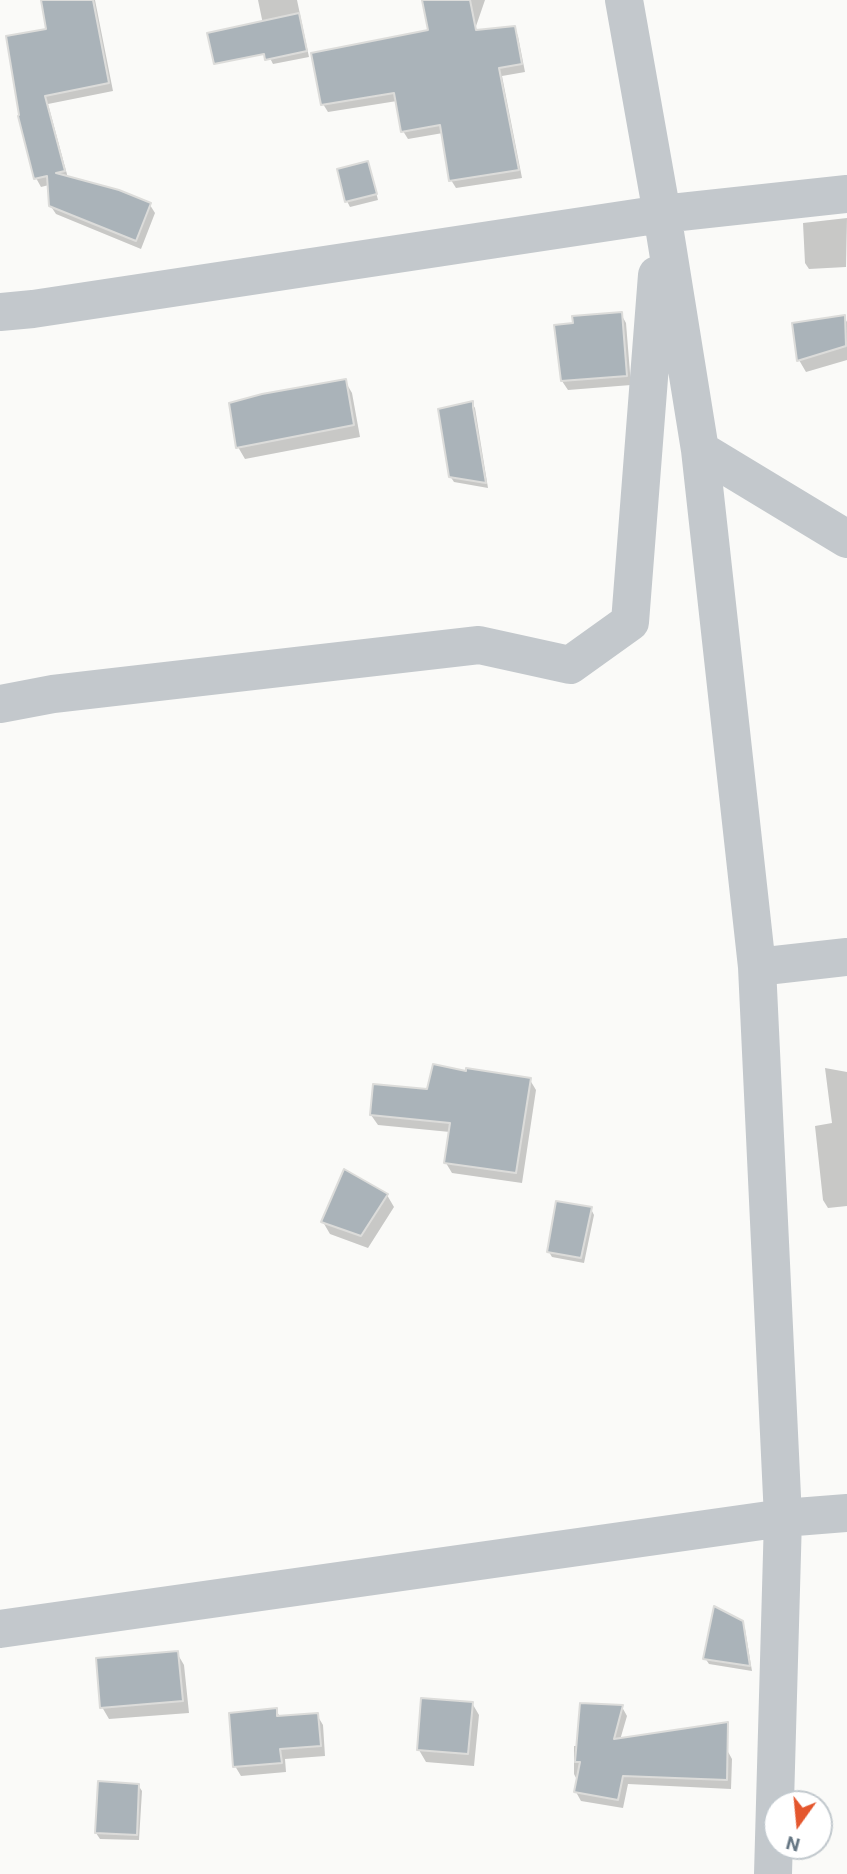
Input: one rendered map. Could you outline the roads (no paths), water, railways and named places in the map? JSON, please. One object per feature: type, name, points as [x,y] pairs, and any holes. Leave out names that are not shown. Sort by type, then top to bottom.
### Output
[{"type":"street","points":[[624,0],[700,450],[757,967],[783,1518],[773,1874]]},
{"type":"street","points":[[0,312],[662,214],[847,194]]},
{"type":"street","points":[[0,704],[53,694],[479,645],[570,665],[630,622],[662,214]]},
{"type":"street","points":[[700,450],[847,539]]},
{"type":"street","points":[[757,967],[847,957]]},
{"type":"street","points":[[0,1629],[783,1518],[847,1513]]}]
